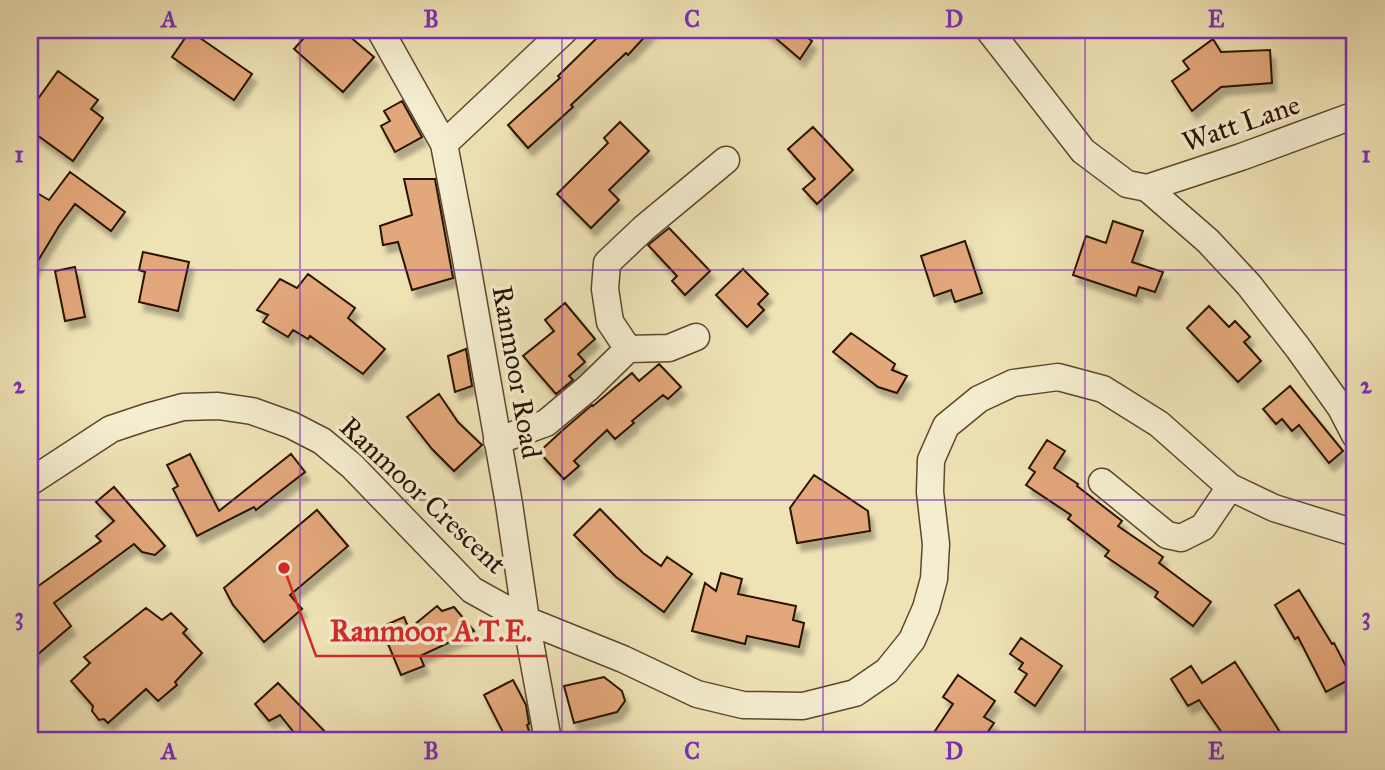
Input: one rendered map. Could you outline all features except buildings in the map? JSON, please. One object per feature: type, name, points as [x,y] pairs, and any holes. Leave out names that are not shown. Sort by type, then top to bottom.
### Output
[{"type":"street","name":"Ranmoor Road","points":[[380,30],[444,144],[548,740]]},
{"type":"street","points":[[444,144],[565,30]]},
{"type":"street","points":[[989,30],[1083,151],[1127,184],[1147,188],[1208,241],[1248,285],[1341,408],[1355,435]]},
{"type":"street","name":"Watt Lane","points":[[1147,188],[1355,115]]},
{"type":"street","points":[[628,349],[610,322],[605,289],[607,264],[643,228],[726,160]]},
{"type":"street","points":[[497,442],[546,423],[588,388],[628,349],[669,348],[696,337]]},
{"type":"street","name":"Ranmoor Crescent","points":[[30,482],[111,429],[147,417],[183,407],[218,406],[252,411],[291,425],[322,441],[352,466],[472,590],[526,620],[623,659],[696,694],[743,705],[803,706],[855,692],[887,671],[912,640],[926,608],[934,579],[936,544],[930,492],[931,460],[946,426],[979,399],[1013,383],[1058,377],[1103,389],[1159,424],[1230,487],[1274,509],[1355,533]]},
{"type":"street","points":[[1102,482],[1167,535],[1181,538],[1203,527],[1230,487]]},
{"type":"place","name":"Ranmoor A.T.E.","points":[[284,568]]}]
